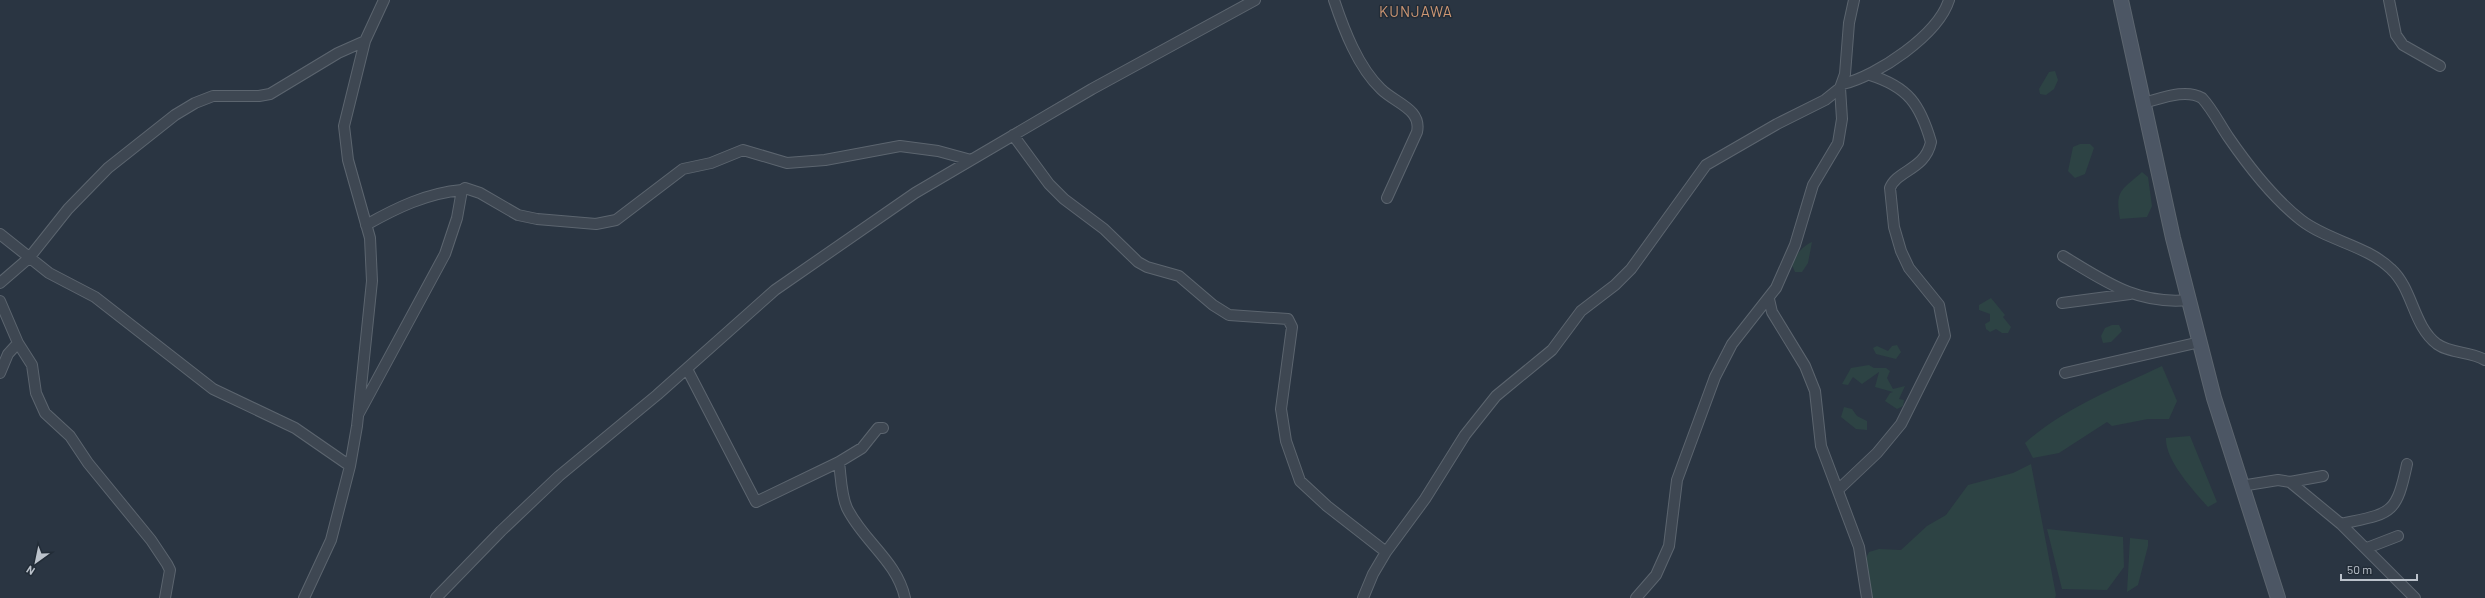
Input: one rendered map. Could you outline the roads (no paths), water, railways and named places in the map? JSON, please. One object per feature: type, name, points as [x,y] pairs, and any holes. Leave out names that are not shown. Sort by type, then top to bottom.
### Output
[{"type":"main road","points":[[2121,0],[2143,103],[2189,300],[2214,398],[2278,598]]},
{"type":"street","points":[[304,598],[331,540],[350,466],[358,415],[372,281],[370,238],[348,160],[344,126],[365,41],[384,0]]},
{"type":"street","points":[[436,598],[501,531],[559,476],[687,369],[775,290],[915,193],[1013,136],[1256,0]]},
{"type":"street","points":[[1334,0],[1365,71],[1381,90],[1416,116],[1419,124],[1417,132],[1387,198]]},
{"type":"street","points":[[1636,598],[1656,576],[1669,546],[1677,480],[1715,377],[1732,344],[1769,300],[1795,245],[1813,185],[1838,143],[1842,119],[1842,86],[1849,23],[1854,0]]},
{"type":"street","points":[[1363,598],[1373,574],[1386,552],[1425,499],[1465,435],[1496,396],[1552,350],[1581,311],[1615,285],[1631,269],[1706,165],[1777,124],[1825,100],[1842,86],[1870,74],[1930,30],[1940,18],[1949,0]]},
{"type":"street","points":[[2389,0],[2396,35],[2403,45],[2440,66]]},
{"type":"street","points":[[0,283],[29,258],[68,208],[108,168],[175,115],[195,103],[213,96],[259,96],[270,94],[338,53],[365,41]]},
{"type":"street","points":[[1839,489],[1877,454],[1901,424],[1945,336],[1939,305],[1909,268],[1901,251],[1894,226],[1890,191],[1893,183],[1920,163],[1927,154],[1931,142],[1922,118],[1908,95],[1895,84],[1870,74]]},
{"type":"street","points":[[2143,103],[2177,95],[2193,94],[2202,98],[2254,172],[2292,212],[2309,225],[2362,250],[2382,261],[2393,270],[2404,287],[2428,335],[2438,344],[2449,350],[2485,360]]},
{"type":"street","points":[[1013,136],[1049,184],[1064,200],[1104,229],[1138,262],[1147,268],[1179,276],[1212,305],[1229,315],[1288,320],[1292,327],[1281,409],[1286,441],[1300,481],[1315,497],[1386,552]]},
{"type":"street","points":[[366,225],[389,212],[426,196],[468,188],[480,193],[518,216],[596,224],[616,220],[688,167],[711,163],[743,150],[786,163],[825,160],[900,146],[938,151],[971,160]]},
{"type":"street","points":[[358,415],[445,254],[456,218],[462,190]]},
{"type":"street","points":[[0,234],[49,273],[95,297],[213,389],[295,428],[350,466]]},
{"type":"street","points":[[2063,256],[2130,294],[2160,302],[2189,300]]},
{"type":"street","points":[[2062,304],[2130,294]]},
{"type":"street","points":[[1769,300],[1772,312],[1804,366],[1815,390],[1821,446],[1839,489],[1859,548],[1867,598]]},
{"type":"street","points":[[0,301],[18,343],[32,365],[36,393],[44,413],[70,436],[88,463],[151,540],[167,564],[170,570],[165,598]]},
{"type":"street","points":[[2065,373],[2200,342]]},
{"type":"street","points":[[0,373],[8,354],[18,343]]},
{"type":"street","points":[[687,369],[756,502],[839,462],[862,448],[878,428],[883,428]]},
{"type":"street","points":[[839,462],[846,506],[854,521],[888,560],[903,589],[904,598]]},
{"type":"street","points":[[2341,524],[2375,516],[2390,510],[2398,500],[2407,464]]},
{"type":"street","points":[[2241,486],[2278,480],[2290,482],[2323,476]]},
{"type":"street","points":[[2290,482],[2341,524],[2367,548],[2415,598]]},
{"type":"street","points":[[2367,548],[2398,536]]},
{"type":"district","name":"KUNJAWA","points":[[1416,12]]}]
